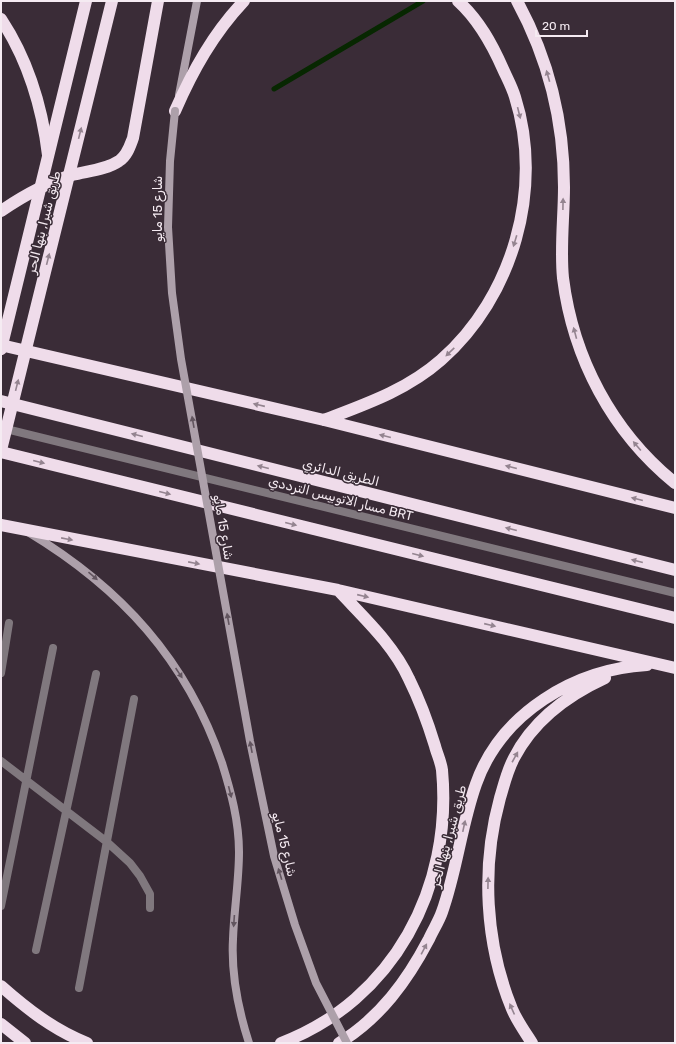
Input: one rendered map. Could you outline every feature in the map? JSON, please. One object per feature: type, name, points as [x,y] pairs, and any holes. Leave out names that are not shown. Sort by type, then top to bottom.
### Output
[{"type":"highway","name":"طريق شبرا, بنها الحر","points":[[1,349],[86,1]]},
{"type":"highway","name":"طريق شبرا, بنها الحر","points":[[1,451],[112,1]]},
{"type":"highway","points":[[1,211],[40,187],[72,175],[111,165],[120,161],[126,154],[133,138],[158,1]]},
{"type":"highway","points":[[175,111],[197,64],[210,42],[225,21],[244,1]]},
{"type":"highway","points":[[324,420],[382,398],[423,375],[442,360],[470,329],[488,305],[499,284],[516,239],[522,216],[526,168],[524,144],[515,96],[495,51],[481,28],[458,1]]},
{"type":"highway","points":[[517,1],[537,42],[548,74],[560,132],[564,186],[562,245],[563,277],[568,309],[576,340],[588,370],[602,398],[620,425],[640,450],[675,483]]},
{"type":"highway","points":[[1,19],[15,42],[34,86],[40,109],[48,156]]},
{"type":"highway","points":[[1,345],[324,420],[675,508]]},
{"type":"highway","name":"الطريق الدائري","points":[[1,401],[675,570]]},
{"type":"highway","points":[[1,451],[675,618]]},
{"type":"highway","points":[[1,525],[338,590],[675,668]]},
{"type":"highway","points":[[281,1043],[322,1024],[345,1008],[366,989],[384,968],[413,927],[429,889],[439,849],[442,808],[442,768],[427,721],[409,677],[382,638],[338,590]]},
{"type":"highway","name":"طريق شبرا, بنها الحر","points":[[339,1043],[352,1035],[378,1013],[405,983],[441,914],[454,875],[469,806],[477,782],[488,759],[520,718],[561,688],[585,677],[610,670],[635,666],[661,665]]},
{"type":"highway","points":[[532,1043],[512,1011],[503,986],[491,935],[488,908],[488,882],[492,838],[504,782],[514,759],[525,740],[554,709],[571,696],[605,678],[623,672],[661,665]]},
{"type":"highway","points":[[1,986],[36,1015],[57,1028],[87,1043]]},
{"type":"highway","points":[[5,1028],[18,1043]]},
{"type":"highway","points":[[5,1028],[26,1043]]},
{"type":"main road","name":"شارع 15 مايو","points":[[197,1],[175,111],[170,160],[168,227],[172,293],[181,359],[250,741],[274,856],[295,925],[316,983],[348,1043]]},
{"type":"main road","points":[[26,531],[87,571],[115,595],[140,622],[163,650],[184,680],[201,712],[216,746],[227,780],[236,816],[239,851],[233,941],[233,966],[239,1012],[249,1043]]},
{"type":"lane","name":"مسار الاتوبيس الترددي BRT","points":[[1,428],[675,593]]},
{"type":"lane","points":[[1,673],[9,623]]},
{"type":"lane","points":[[1,906],[54,648]]},
{"type":"lane","points":[[36,950],[96,674]]},
{"type":"lane","points":[[79,988],[134,699]]},
{"type":"lane","points":[[1,761],[107,842],[130,863],[140,876],[150,894],[150,908]]},
{"type":"waterway","points":[[274,89],[423,1]]}]
